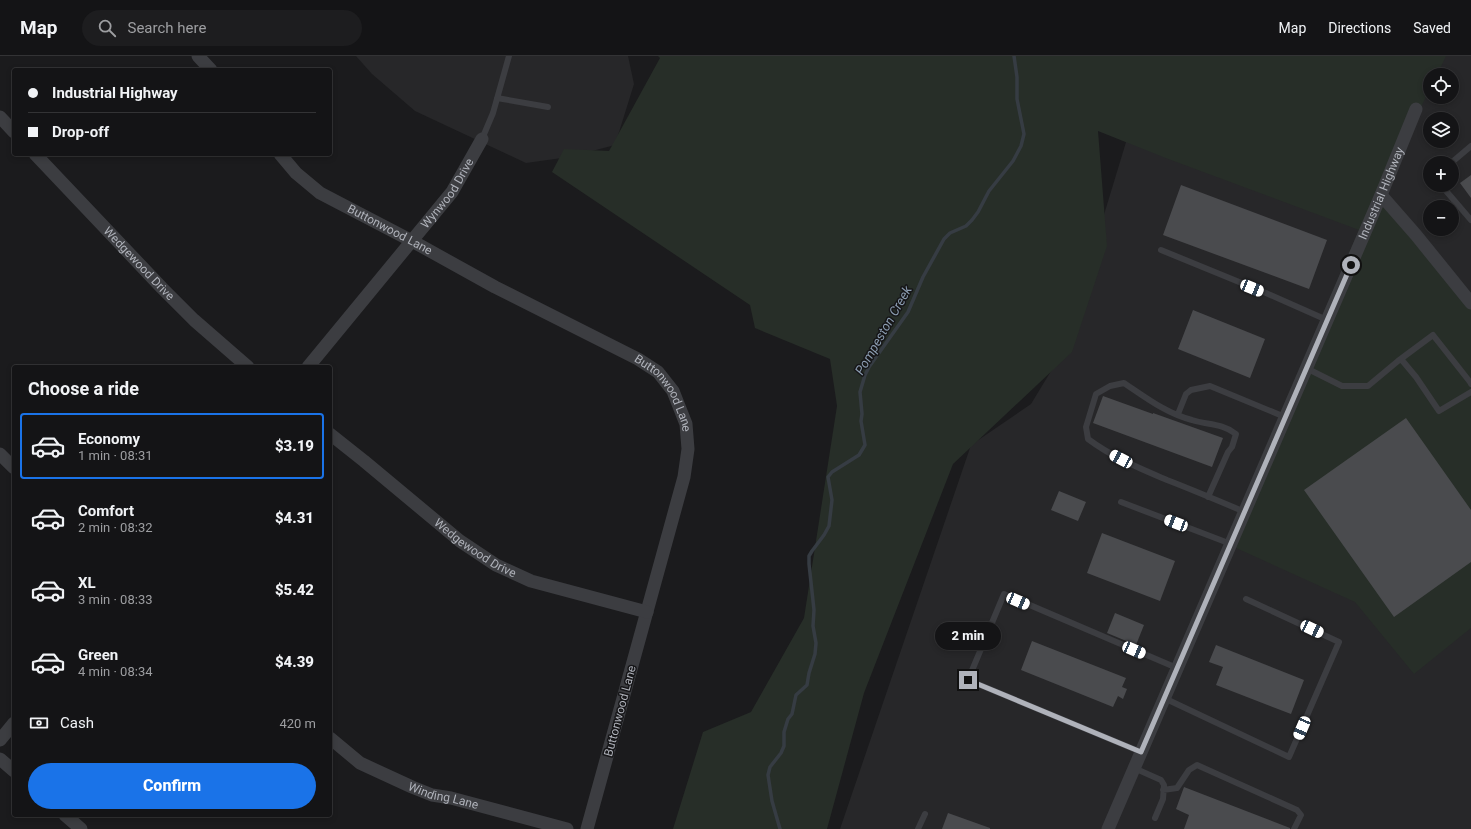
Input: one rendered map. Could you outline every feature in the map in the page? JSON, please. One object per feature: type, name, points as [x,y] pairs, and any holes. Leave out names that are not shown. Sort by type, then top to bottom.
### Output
[{"type":"street","points":[[198,56],[208,68]]},
{"type":"street","name":"Industrial Highway","points":[[1108,829],[1381,195],[1416,109]]},
{"type":"street","points":[[0,117],[12,130]]},
{"type":"street","name":"Wynwood Drive","points":[[310,365],[452,192],[482,139]]},
{"type":"street","name":"Wedgewood Drive","points":[[37,156],[162,288],[194,320],[246,365]]},
{"type":"street","name":"Buttonwood Lane","points":[[282,156],[296,173],[320,193],[412,241],[495,287],[638,359],[658,372],[673,390],[686,424],[688,449],[684,477],[587,829]]},
{"type":"street","points":[[1381,195],[1416,235],[1471,303]]},
{"type":"street","name":"Wedgewood Drive","points":[[332,436],[460,541],[496,565],[530,581],[647,612]]},
{"type":"street","points":[[0,454],[12,466]]},
{"type":"street","points":[[0,740],[12,725]]},
{"type":"street","name":"Winding Lane","points":[[332,740],[360,763],[432,795],[451,798],[567,829]]},
{"type":"street","points":[[0,759],[12,769]]},
{"type":"street","points":[[67,817],[81,829]]},
{"type":"lane","name":"Wynwood Drive","points":[[482,139],[493,112],[509,56]]},
{"type":"lane","points":[[497,98],[548,107]]},
{"type":"lane","points":[[1459,156],[1471,146]]},
{"type":"lane","points":[[1448,192],[1471,220]]},
{"type":"lane","points":[[1160,250],[1266,293],[1327,320]]},
{"type":"lane","points":[[1306,368],[1342,386],[1368,386],[1433,335],[1471,384]]},
{"type":"lane","points":[[1401,359],[1416,377],[1439,411],[1471,392]]},
{"type":"lane","points":[[1208,497],[1228,452],[1232,447],[1236,434],[1219,425],[1191,420],[1162,407],[1124,383],[1110,386],[1096,394],[1086,427],[1088,439],[1102,449],[1130,464],[1208,497],[1244,512]]},
{"type":"lane","points":[[1178,414],[1186,394],[1191,390],[1210,386],[1285,418]]},
{"type":"lane","points":[[1120,502],[1231,544]]},
{"type":"lane","points":[[1141,752],[968,680],[1004,594],[1177,668]]},
{"type":"lane","points":[[1164,698],[1289,757],[1339,642],[1246,598]]},
{"type":"lane","points":[[1164,790],[1177,788],[1189,770],[1197,765],[1297,810],[1300,815],[1294,829]]},
{"type":"lane","points":[[1134,768],[1160,780],[1164,785],[1162,799],[1155,818]]},
{"type":"lane","points":[[918,829],[925,814]]},
{"type":"shaded area","points":[[356,56],[628,56],[634,84],[615,145],[569,157],[526,163],[415,111],[372,74]]},
{"type":"shaded area","points":[[658,56],[1446,56],[1440,68],[1423,68],[1423,103],[1382,194],[1471,300],[1471,628],[1414,674],[1355,602],[1225,543],[1359,230],[1163,157],[1098,131],[1107,246],[1072,352],[953,464],[864,693],[827,829],[673,829],[703,732],[751,712],[804,618],[837,406],[830,359],[755,328],[750,305],[552,172],[564,149],[609,151],[660,58]]},
{"type":"shaded area","points":[[1155,56],[1471,56],[1471,829],[840,829],[971,445],[1031,404],[1062,353],[1130,129]]},
{"type":"building","points":[[1471,175],[1471,198],[1460,183]]},
{"type":"building","points":[[1181,185],[1327,240],[1309,289],[1163,235]]},
{"type":"building","points":[[1193,310],[1265,339],[1250,378],[1178,349]]},
{"type":"building","points":[[1103,396],[1223,438],[1212,467],[1093,423]]},
{"type":"building","points":[[1406,418],[1471,510],[1471,562],[1394,617],[1304,490]]},
{"type":"building","points":[[1059,491],[1086,502],[1078,521],[1051,510]]},
{"type":"building","points":[[1102,533],[1175,561],[1160,601],[1087,573]]},
{"type":"building","points":[[1115,613],[1144,625],[1136,645],[1107,633]]},
{"type":"building","points":[[1032,641],[1126,678],[1122,687],[1127,689],[1123,699],[1118,696],[1113,707],[1021,670]]},
{"type":"building","points":[[1216,645],[1304,680],[1291,714],[1216,685],[1223,667],[1209,662]]},
{"type":"building","points":[[1184,787],[1290,829],[1184,829],[1189,815],[1176,809]]},
{"type":"building","points":[[948,813],[990,828],[990,829],[942,829]]},
{"type":"waterway","name":"Pompeston Creek","points":[[780,829],[772,801],[768,775],[770,767],[781,753],[784,746],[784,732],[788,719],[792,714],[796,695],[807,685],[815,654],[816,643],[813,626],[814,610],[809,556],[829,526],[832,500],[828,477],[832,472],[859,455],[865,445],[861,421],[862,414],[860,392],[869,367],[908,312],[923,277],[944,239],[950,233],[966,226],[972,220],[989,191],[1013,161],[1021,146],[1024,134],[1017,99],[1017,77],[1014,56]]},
{"type":"route","points":[[968,680],[1141,752],[1351,265]]}]
